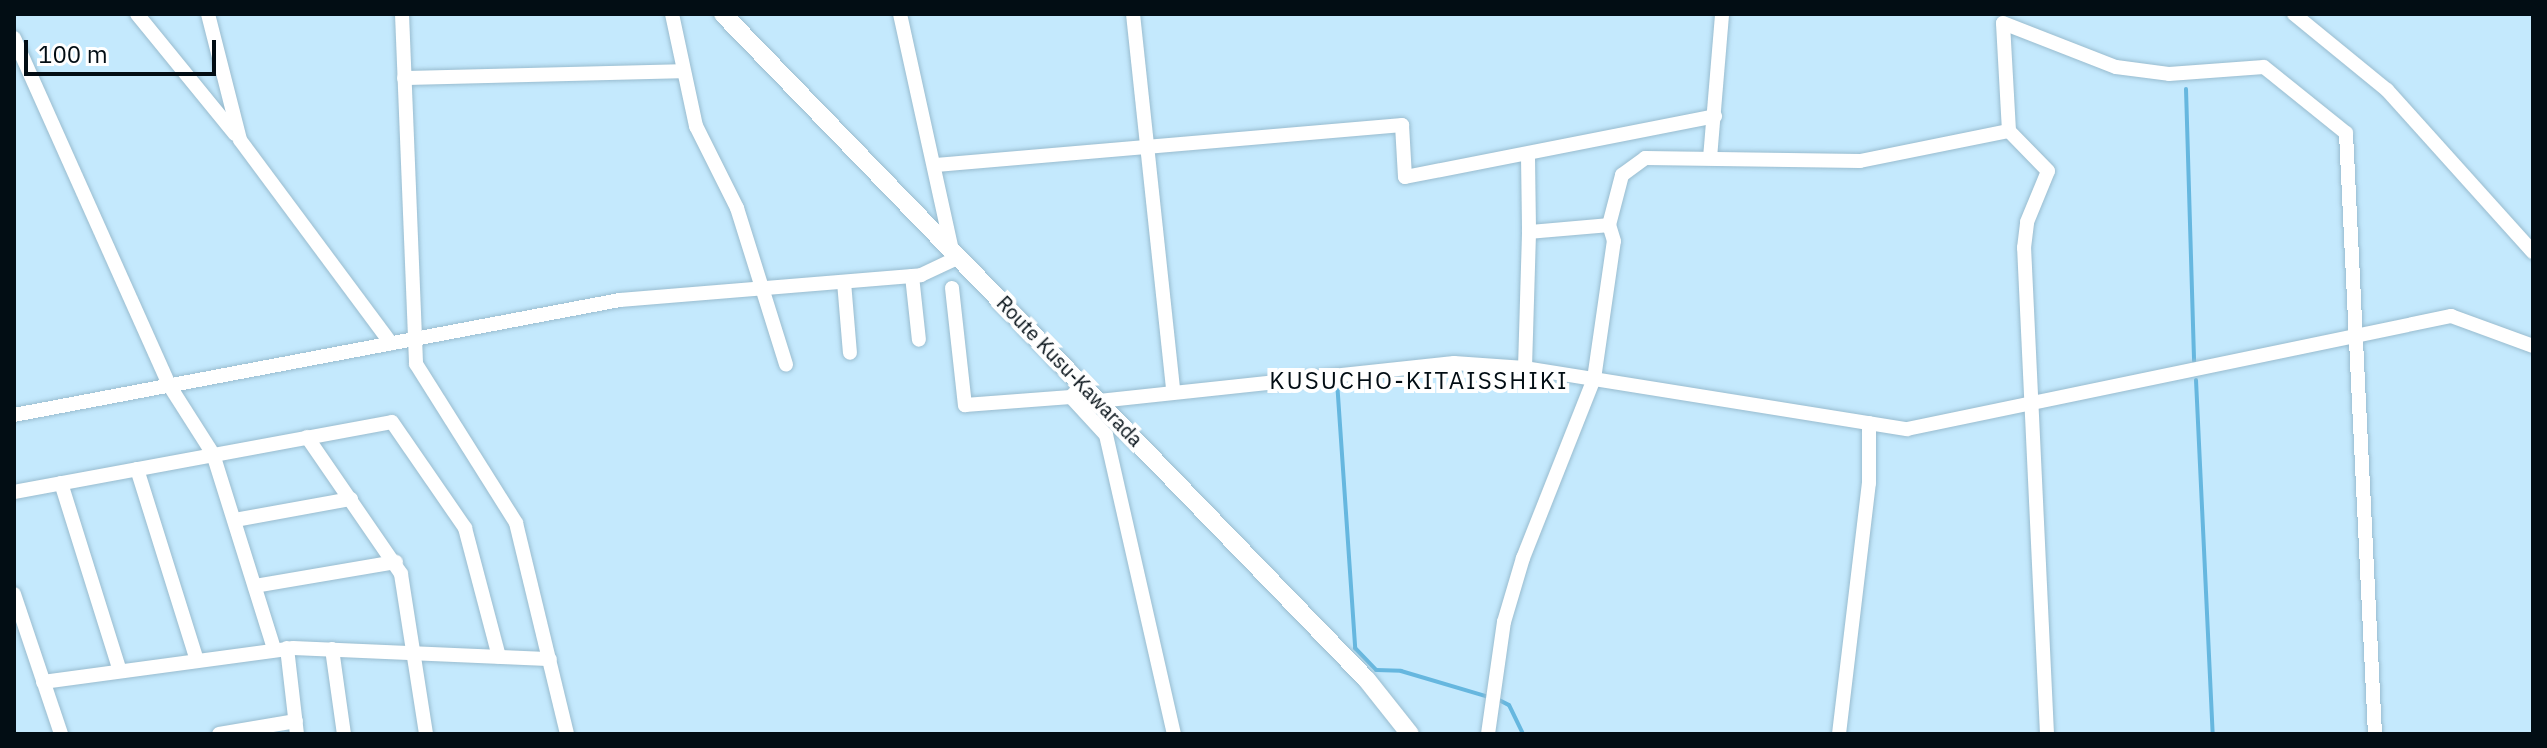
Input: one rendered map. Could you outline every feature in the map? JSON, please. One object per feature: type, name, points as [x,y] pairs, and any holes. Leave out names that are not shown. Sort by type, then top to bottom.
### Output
[{"type":"main road","name":"Route Kusu-Kawarada","points":[[723,14],[956,254],[1077,391],[1099,401],[1367,680],[1410,734]]},
{"type":"street","points":[[137,14],[240,140],[391,343]]},
{"type":"street","points":[[208,14],[240,140]]},
{"type":"street","points":[[402,14],[416,364],[516,523],[567,734]]},
{"type":"street","points":[[672,14],[696,126],[737,208],[786,364]]},
{"type":"street","points":[[14,415],[620,300],[912,276],[943,269],[956,254],[900,14]]},
{"type":"street","points":[[1133,14],[1151,151],[1173,391]]},
{"type":"street","points":[[1710,158],[1722,14]]},
{"type":"street","points":[[2294,14],[2387,90],[2533,252]]},
{"type":"street","points":[[2047,734],[2024,248],[2027,222],[2048,171],[2009,131],[2003,23],[2116,67],[2169,74],[2264,67],[2346,133],[2375,734]]},
{"type":"street","points":[[14,38],[169,385],[213,454],[255,586],[281,649],[297,728],[219,734]]},
{"type":"street","points":[[404,78],[683,71]]},
{"type":"street","points":[[936,165],[1151,151],[1402,125],[1405,177],[1528,157],[1715,116]]},
{"type":"street","points":[[1488,734],[1490,695],[1523,558],[1594,379],[1614,241],[1609,225],[1622,175],[1645,158],[1860,161],[2009,131]]},
{"type":"street","points":[[1640,132],[1645,158]]},
{"type":"street","points":[[1525,368],[1528,157]]},
{"type":"street","points":[[1529,232],[1609,225]]},
{"type":"street","points":[[912,276],[919,340]]},
{"type":"street","points":[[844,282],[850,353]]},
{"type":"street","points":[[952,288],[965,405],[1077,391],[1106,435],[1174,734]]},
{"type":"street","points":[[1099,401],[1454,363],[1525,368],[1907,429],[2451,316],[2533,346]]},
{"type":"street","points":[[14,492],[392,422],[465,528],[499,657]]},
{"type":"street","points":[[1839,734],[1869,483],[1869,423]]},
{"type":"street","points":[[307,437],[396,562],[426,734]]},
{"type":"street","points":[[137,469],[197,660]]},
{"type":"street","points":[[61,483],[120,671]]},
{"type":"street","points":[[235,520],[351,499]]},
{"type":"street","points":[[255,586],[396,562]]},
{"type":"street","points":[[14,594],[21,640],[43,682],[61,734]]},
{"type":"street","points":[[43,682],[281,649],[550,659]]},
{"type":"street","points":[[332,649],[344,734]]},
{"type":"waterway","points":[[2186,89],[2194,361]]},
{"type":"waterway","points":[[2196,380],[2213,734]]},
{"type":"waterway","points":[[1337,381],[1355,648],[1376,670],[1401,671],[1489,697]]},
{"type":"waterway","points":[[1497,699],[1509,705],[1523,734]]},
{"type":"district","name":"KUSUCHO-KITAISSHIKI","points":[[1419,381]]}]
